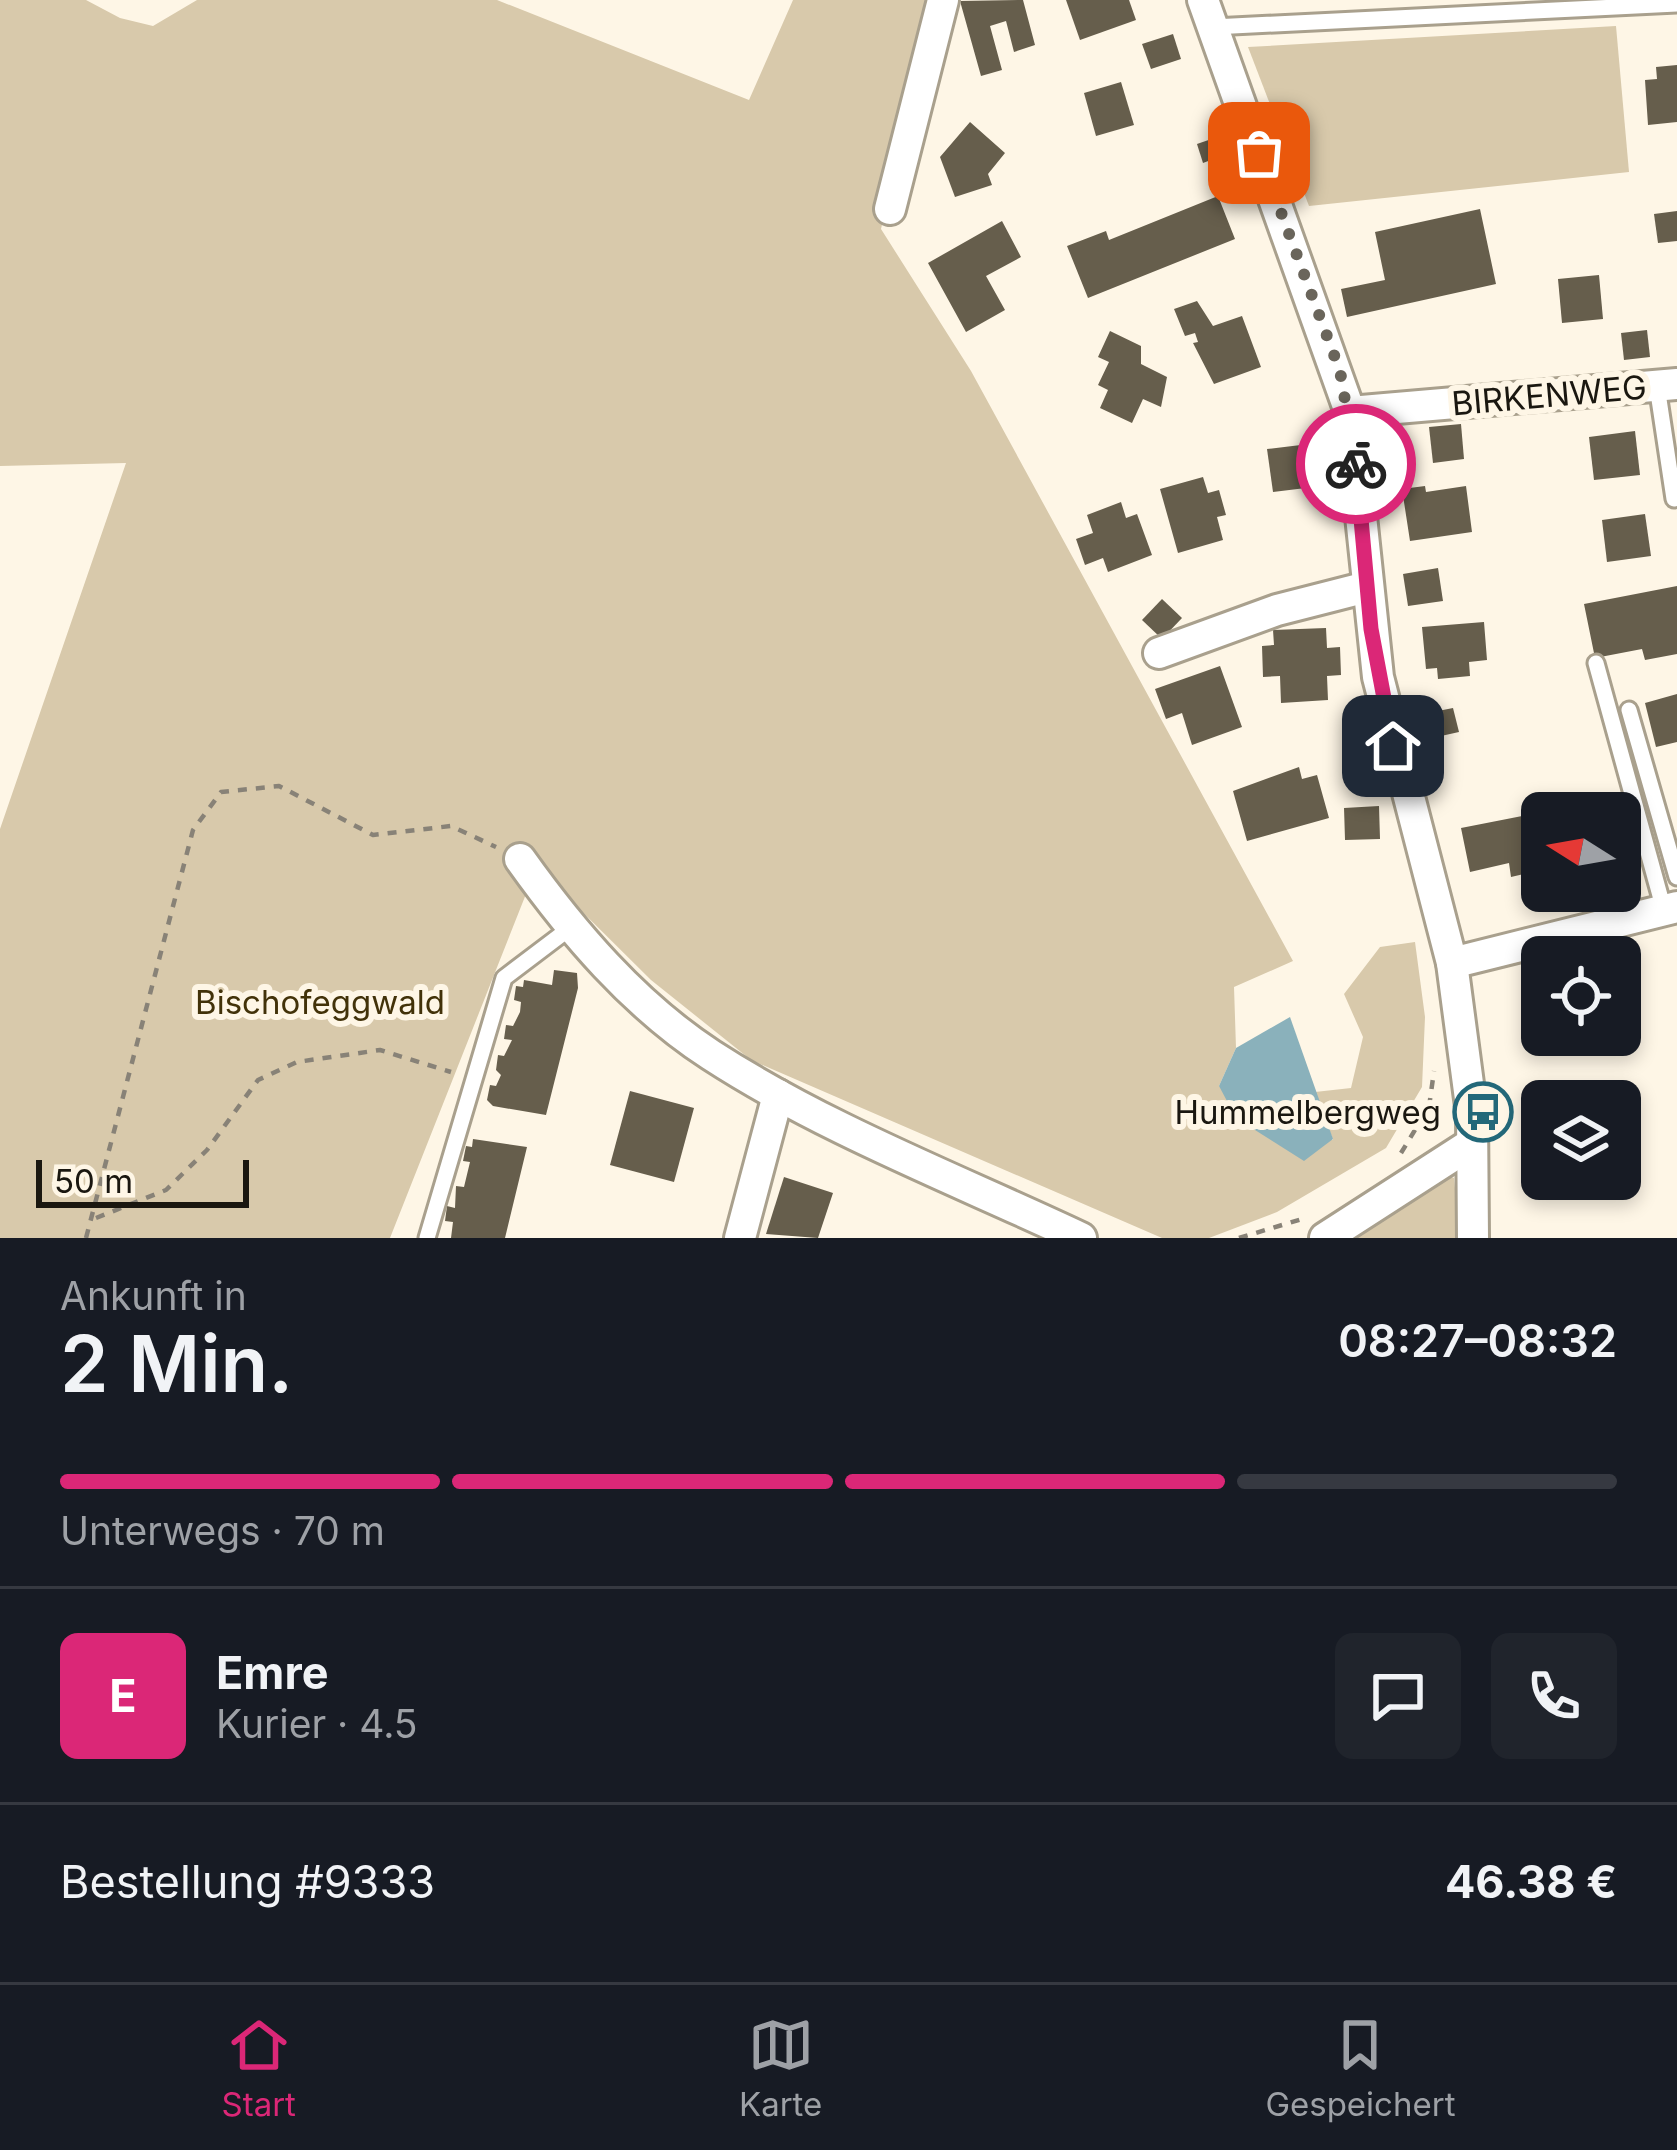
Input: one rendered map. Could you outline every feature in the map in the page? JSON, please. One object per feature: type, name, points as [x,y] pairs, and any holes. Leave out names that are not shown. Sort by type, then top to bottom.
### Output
[{"type":"street","points":[[890,209],[943,0]]},
{"type":"street","points":[[1208,14],[1340,371],[1350,412],[1367,587],[1387,720],[1452,963],[1472,1144],[1473,1238]]},
{"type":"street","name":"BIRKENWEG","points":[[1350,412],[1667,385]]},
{"type":"street","points":[[1159,652],[1277,610],[1367,587]]},
{"type":"street","points":[[520,859],[570,928],[707,1053],[778,1095],[1081,1238]]},
{"type":"street","points":[[1452,963],[1670,909]]},
{"type":"street","points":[[740,1238],[778,1095]]},
{"type":"street","points":[[1319,1225],[1472,1144]]},
{"type":"lane","points":[[1208,14],[1677,4]]},
{"type":"lane","points":[[1667,385],[1674,500]]},
{"type":"lane","points":[[1596,662],[1670,909]]},
{"type":"lane","points":[[1629,710],[1677,877]]},
{"type":"lane","points":[[428,1238],[504,978],[570,928]]},
{"type":"path","points":[[86,1238],[193,830],[221,792],[279,786],[373,836],[451,826],[520,859]]},
{"type":"path","points":[[94,1219],[166,1190],[207,1150],[258,1080],[297,1062],[380,1050],[473,1079]]},
{"type":"path","points":[[1398,1156],[1429,1107],[1436,1054]]},
{"type":"path","points":[[1239,1238],[1294,1223],[1319,1225]]},
{"type":"green space","name":"Bischofeggwald","points":[[0,0],[86,0],[120,18],[153,26],[197,0],[497,0],[749,100],[793,0],[934,0],[881,229],[971,371],[1293,961],[1234,987],[1236,1048],[1219,1086],[1333,1140],[1315,1092],[1351,1088],[1363,1037],[1344,994],[1380,947],[1415,942],[1425,1017],[1422,1087],[1386,1148],[1277,1212],[1209,1238],[1162,1238],[751,1060],[651,980],[527,857],[526,894],[390,1238],[0,1238],[0,829],[126,463],[0,466]]},
{"type":"green space","points":[[1616,26],[1629,172],[1309,206],[1248,47]]},
{"type":"green space","points":[[1438,1172],[1454,1178],[1460,1238],[1343,1238]]},
{"type":"water","points":[[1290,1017],[1333,1139],[1304,1161],[1236,1118],[1219,1086],[1236,1048]]},
{"type":"building","points":[[1023,0],[1035,45],[1014,52],[1006,21],[990,26],[1002,70],[981,76],[960,1]]},
{"type":"building","points":[[1066,0],[1129,0],[1136,20],[1080,40]]},
{"type":"building","points":[[1173,34],[1181,59],[1151,69],[1142,44]]},
{"type":"building","points":[[1677,65],[1677,122],[1648,125],[1645,80],[1657,79],[1656,67]]},
{"type":"building","points":[[1121,82],[1134,125],[1096,136],[1084,93]]},
{"type":"building","points":[[970,122],[1005,153],[988,174],[992,185],[955,197],[940,157]]},
{"type":"building","points":[[1223,135],[1229,153],[1203,163],[1197,144]]},
{"type":"building","points":[[1218,196],[1235,239],[1088,298],[1067,246],[1106,231],[1109,240]]},
{"type":"building","points":[[1480,209],[1496,284],[1347,317],[1341,289],[1385,280],[1375,232]]},
{"type":"building","points":[[1677,211],[1677,241],[1658,243],[1654,214]]},
{"type":"building","points":[[1002,221],[1021,257],[986,276],[1005,310],[966,332],[928,263]]},
{"type":"building","points":[[1599,275],[1603,319],[1562,323],[1558,279]]},
{"type":"building","points":[[1197,301],[1213,326],[1242,316],[1261,367],[1214,384],[1193,343],[1198,342],[1195,333],[1185,336],[1174,309]]},
{"type":"building","points":[[1647,330],[1650,357],[1624,360],[1621,333]]},
{"type":"building","points":[[1110,331],[1141,346],[1141,364],[1167,377],[1161,407],[1143,399],[1132,423],[1100,408],[1108,390],[1098,385],[1109,362],[1098,357]]},
{"type":"building","points":[[1461,424],[1464,459],[1433,463],[1429,427]]},
{"type":"building","points":[[1635,431],[1640,475],[1594,480],[1589,437]]},
{"type":"building","points":[[1309,444],[1314,487],[1273,492],[1267,449]]},
{"type":"building","points":[[1203,477],[1208,493],[1219,490],[1226,515],[1217,517],[1223,540],[1178,553],[1160,489]]},
{"type":"building","points":[[1425,486],[1426,492],[1466,486],[1472,532],[1410,541],[1402,489]]},
{"type":"building","points":[[1121,502],[1126,518],[1137,514],[1152,555],[1108,572],[1103,558],[1085,565],[1076,539],[1093,533],[1087,515]]},
{"type":"building","points":[[1645,514],[1651,556],[1607,562],[1602,520]]},
{"type":"building","points":[[1438,568],[1443,601],[1408,606],[1403,574]]},
{"type":"building","points":[[1677,586],[1677,654],[1645,660],[1642,649],[1595,658],[1584,604]]},
{"type":"building","points":[[1162,599],[1182,618],[1162,639],[1142,620]]},
{"type":"building","points":[[1484,622],[1487,660],[1469,662],[1470,676],[1438,679],[1437,668],[1426,669],[1422,627]]},
{"type":"building","points":[[1326,628],[1327,648],[1340,647],[1341,675],[1327,676],[1328,700],[1281,703],[1280,676],[1263,677],[1262,646],[1274,645],[1273,630]]},
{"type":"building","points":[[1220,666],[1242,727],[1192,745],[1182,713],[1166,719],[1155,689]]},
{"type":"building","points":[[1677,694],[1677,742],[1656,747],[1645,703]]},
{"type":"building","points":[[1453,708],[1459,732],[1423,740],[1418,715]]},
{"type":"building","points":[[1299,767],[1302,779],[1317,775],[1329,818],[1247,841],[1233,791]]},
{"type":"building","points":[[1379,806],[1380,839],[1345,840],[1344,808]]},
{"type":"building","points":[[1521,816],[1521,875],[1511,877],[1509,863],[1470,872],[1461,828]]},
{"type":"building","points":[[554,970],[577,973],[578,988],[546,1115],[493,1106],[487,1100],[490,1085],[496,1086],[501,1075],[496,1070],[498,1055],[504,1056],[512,1040],[504,1039],[506,1025],[513,1026],[520,1012],[521,1002],[514,1000],[516,986],[523,987],[524,980],[552,985]]},
{"type":"building","points":[[630,1091],[694,1108],[674,1182],[610,1165]]},
{"type":"building","points":[[473,1139],[527,1147],[505,1238],[451,1238],[453,1222],[445,1221],[447,1206],[455,1208],[456,1186],[464,1187],[470,1162],[463,1161]]},
{"type":"building","points":[[784,1177],[833,1193],[818,1238],[766,1234]]},
{"type":"way so far","points":[[1259,153],[1340,371],[1356,464]]},
{"type":"place","name":"Hummelbergweg","points":[[1483,1112]]},
{"type":"route","points":[[1356,464],[1371,629],[1393,746]]}]
